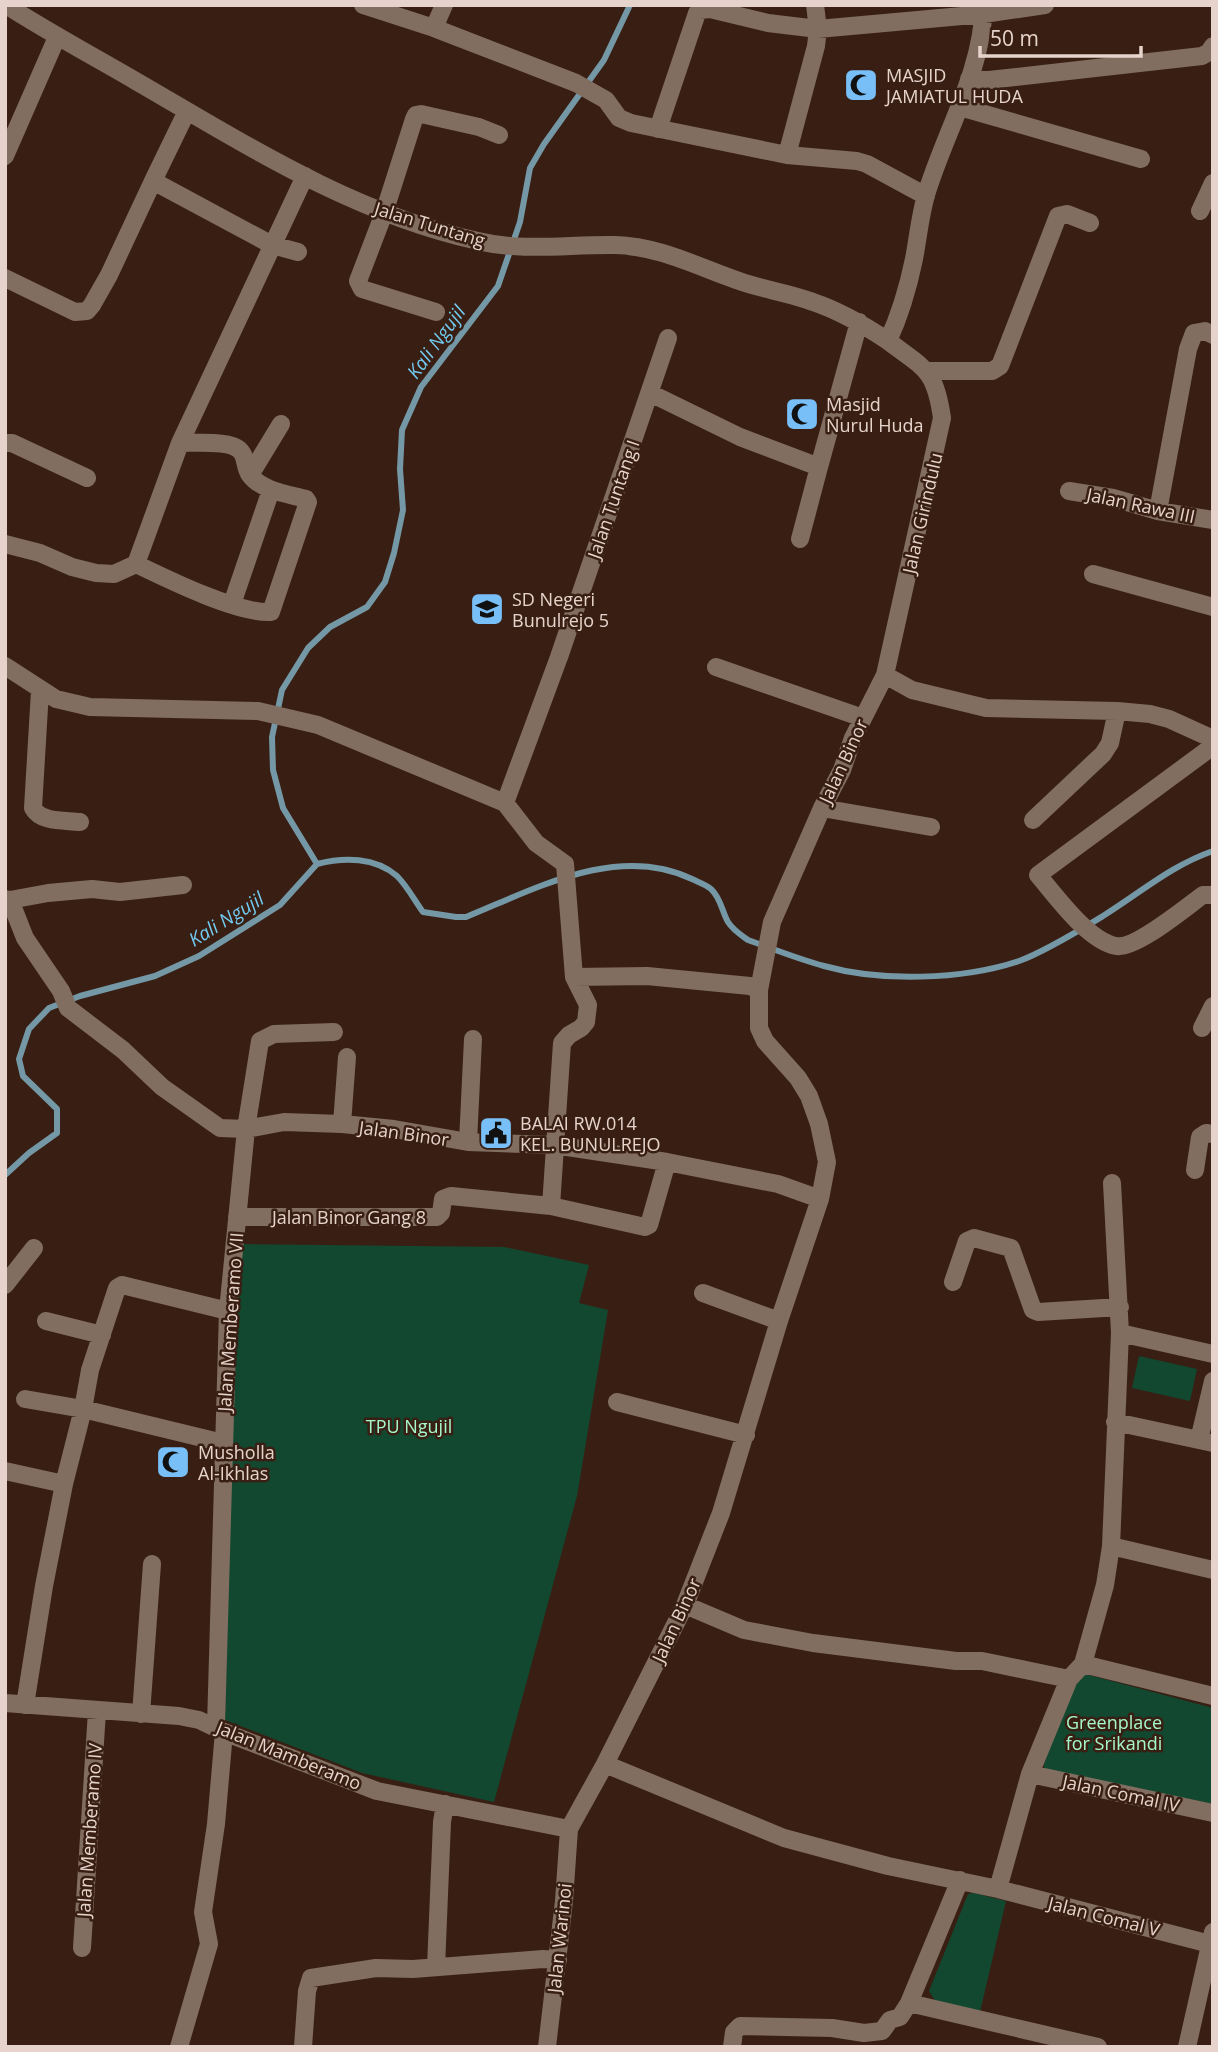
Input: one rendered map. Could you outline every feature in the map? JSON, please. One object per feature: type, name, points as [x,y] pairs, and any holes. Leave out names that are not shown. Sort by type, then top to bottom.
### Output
[{"type":"street","name":"Jalan Tuntang","points":[[6,5],[57,37],[305,176],[384,212],[441,231],[495,244],[537,248],[616,245],[641,248],[744,283],[813,302],[859,322],[888,341]]},
{"type":"street","points":[[363,5],[434,28],[576,83],[606,100],[619,118],[658,130],[787,155],[857,161],[926,196]]},
{"type":"street","points":[[434,28],[444,5]]},
{"type":"street","points":[[787,155],[816,46],[818,29],[815,5]]},
{"type":"street","points":[[658,130],[696,13],[700,10],[710,9],[768,23],[818,29],[984,9],[1045,5]]},
{"type":"street","points":[[984,9],[983,31],[960,107],[926,196],[900,315],[888,341],[928,371],[992,371],[1000,366],[1058,216],[1067,214],[1090,223]]},
{"type":"street","points":[[5,156],[57,37]]},
{"type":"street","points":[[969,79],[989,80],[1202,56],[1213,46]]},
{"type":"street","points":[[960,107],[1141,159]]},
{"type":"street","points":[[5,278],[75,312],[87,311],[109,275],[187,111]]},
{"type":"street","points":[[436,312],[359,287],[358,281],[416,115],[479,127],[499,135]]},
{"type":"street","points":[[5,544],[96,573],[114,574],[136,564],[180,443],[305,176]]},
{"type":"street","points":[[153,181],[272,245],[298,252]]},
{"type":"street","points":[[1200,211],[1213,183]]},
{"type":"street","points":[[800,539],[859,322]]},
{"type":"street","points":[[1157,511],[1188,349],[1194,333],[1205,331],[1213,335]]},
{"type":"street","name":"Jalan Tuntang I","points":[[505,803],[559,657],[668,338]]},
{"type":"street","name":"Jalan Girindulu","points":[[885,675],[942,418],[939,398],[928,371]]},
{"type":"street","points":[[649,393],[740,437],[819,467]]},
{"type":"street","points":[[250,475],[281,424]]},
{"type":"street","points":[[5,443],[12,443],[87,478]]},
{"type":"street","points":[[136,564],[184,587],[232,604],[267,613],[273,610],[308,505],[306,499],[271,490],[250,475],[243,454],[237,447],[229,444],[180,443]]},
{"type":"street","points":[[232,604],[271,490]]},
{"type":"street","name":"Jalan Rawa III","points":[[1069,491],[1113,498],[1157,511],[1213,520]]},
{"type":"street","points":[[1093,574],[1213,607]]},
{"type":"street","points":[[5,666],[56,699],[90,707],[258,710],[318,724],[505,803],[537,843],[565,864],[575,977],[588,1005],[586,1022],[562,1043],[551,1206],[645,1227],[649,1225],[667,1162]]},
{"type":"street","points":[[716,667],[863,718]]},
{"type":"street","points":[[885,675],[912,690],[986,708],[1150,714],[1170,719],[1213,739]]},
{"type":"street","name":"Jalan Binor","points":[[569,1829],[685,1605],[721,1513],[779,1321],[820,1199],[827,1163],[819,1124],[809,1096],[798,1078],[765,1041],[759,1028],[759,990],[772,922],[863,718],[885,675]]},
{"type":"street","points":[[40,691],[33,808],[36,814],[43,818],[80,822]]},
{"type":"street","points":[[1033,820],[1103,754],[1110,743],[1117,711]]},
{"type":"street","points":[[1213,746],[1038,875],[1094,937],[1116,946],[1129,944],[1152,932],[1203,895],[1213,895]]},
{"type":"street","points":[[822,808],[931,827]]},
{"type":"street","points":[[8,899],[92,889],[120,892],[183,885]]},
{"type":"street","name":"Jalan Binor","points":[[8,899],[25,939],[64,1000],[162,1087],[220,1128],[246,1129],[284,1122],[342,1124],[394,1129],[468,1142],[554,1145],[667,1162],[778,1184],[820,1199]]},
{"type":"street","points":[[575,977],[646,976],[750,986],[759,990]]},
{"type":"street","points":[[1202,1028],[1213,1006]]},
{"type":"street","name":"Jalan Memberamo VII","points":[[179,2047],[209,1944],[203,1912],[216,1824],[220,1729],[223,1443],[228,1311],[246,1129],[260,1041],[274,1034],[334,1032]]},
{"type":"street","points":[[468,1142],[473,1039]]},
{"type":"street","points":[[342,1124],[347,1057]]},
{"type":"street","points":[[1195,1170],[1200,1137],[1206,1133],[1213,1134]]},
{"type":"street","points":[[998,1889],[1030,1774],[1069,1679],[1083,1664],[1105,1585],[1111,1546],[1121,1333],[1112,1183]]},
{"type":"street","name":"Jalan Binor Gang 8","points":[[237,1217],[437,1217],[441,1213],[443,1199],[451,1196],[551,1206]]},
{"type":"street","points":[[953,1282],[967,1241],[974,1238],[1012,1248],[1033,1310],[1038,1312],[1120,1307]]},
{"type":"street","points":[[5,1285],[34,1248]]},
{"type":"street","points":[[25,1705],[64,1484],[90,1370],[116,1291],[122,1285],[228,1311]]},
{"type":"street","points":[[703,1293],[779,1321]]},
{"type":"street","points":[[46,1321],[102,1335]]},
{"type":"street","points":[[1121,1333],[1213,1354]]},
{"type":"street","points":[[1115,1422],[1206,1442],[1213,1381]]},
{"type":"street","points":[[25,1399],[83,1409],[223,1443]]},
{"type":"street","points":[[617,1402],[746,1435]]},
{"type":"street","points":[[5,1471],[64,1484]]},
{"type":"street","points":[[1111,1546],[1213,1570]]},
{"type":"street","points":[[141,1714],[152,1564]]},
{"type":"street","points":[[685,1605],[744,1630],[813,1643],[956,1661],[982,1661],[1069,1679]]},
{"type":"street","points":[[1083,1664],[1213,1696]]},
{"type":"street","name":"Jalan Mamberamo","points":[[5,1703],[179,1716],[220,1729],[377,1791],[569,1829]]},
{"type":"street","name":"Jalan Memberamo IV","points":[[82,1948],[97,1711]]},
{"type":"street","name":"Jalan Comal V","points":[[605,1764],[784,1839],[888,1866],[1211,1938]]},
{"type":"street","name":"Jalan Comal IV","points":[[1030,1774],[1213,1813]]},
{"type":"street","points":[[436,1966],[445,1804]]},
{"type":"street","name":"Jalan Warinoi","points":[[547,2047],[558,1960],[569,1829]]},
{"type":"street","points":[[733,2047],[734,2032],[740,2026],[878,2032],[886,2028],[890,2020],[900,2017],[909,2003],[960,1880]]},
{"type":"street","points":[[1187,2047],[1211,1938]]},
{"type":"street","points":[[303,2047],[307,1991],[311,1978],[376,1968],[558,1960]]},
{"type":"street","points":[[909,2003],[1098,2047]]},
{"type":"green space","name":"TPU Ngujil","points":[[242,1244],[504,1247],[589,1265],[579,1303],[608,1310],[577,1496],[494,1802],[362,1773],[225,1720],[234,1336]]},
{"type":"green space","points":[[1139,1356],[1197,1369],[1190,1401],[1132,1388]]},
{"type":"green space","name":"Greenplace for Srikandi","points":[[1085,1674],[1213,1708],[1213,1804],[1044,1769],[1074,1681]]},
{"type":"green space","points":[[968,1894],[1006,1901],[980,2012],[936,2002],[929,1991]]},
{"type":"waterway","name":"Kali Ngujil","points":[[5,1175],[57,1133],[57,1109],[23,1076],[19,1059],[29,1029],[49,1008],[80,996],[155,976],[199,956],[280,905],[317,864],[283,808],[273,770],[272,737],[282,690],[308,648],[330,627],[367,607],[385,582],[403,510],[400,469],[402,430],[421,387],[498,286],[520,222],[530,168],[604,60],[630,5]]},
{"type":"waterway","points":[[317,864],[359,860],[379,865],[397,876],[423,912],[456,917],[466,917],[577,874],[635,866],[664,869],[709,888],[717,897],[730,925],[748,940],[846,971],[922,977],[973,972],[1029,957],[1094,922],[1170,872],[1213,851]]},
{"type":"place","name":"MASJID JAMIATUL HUDA","points":[[861,85]]},
{"type":"place","name":"Masjid Nurul Huda","points":[[802,414]]},
{"type":"place","name":"SD Negeri Bunulrejo 5","points":[[487,609]]},
{"type":"place","name":"BALAI RW.014 KEL. BUNULREJO","points":[[496,1133]]},
{"type":"place","name":"Musholla Al-Ikhlas","points":[[173,1462]]}]
